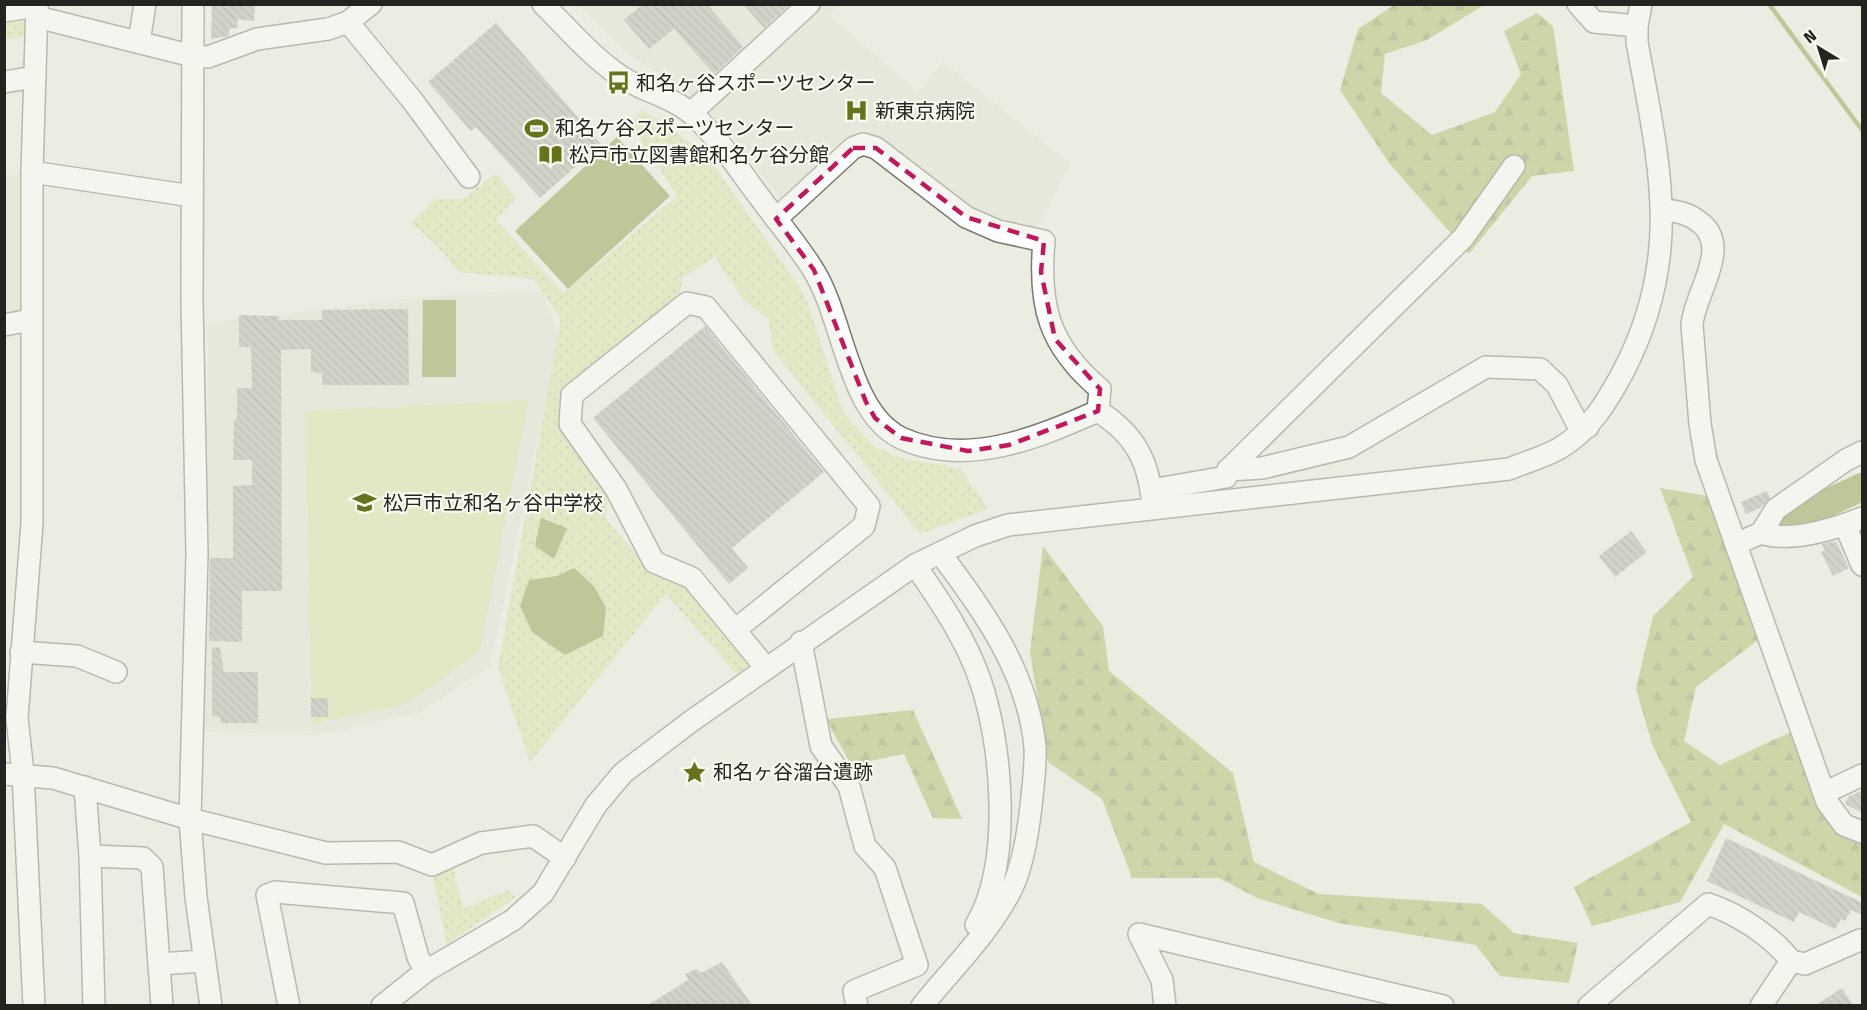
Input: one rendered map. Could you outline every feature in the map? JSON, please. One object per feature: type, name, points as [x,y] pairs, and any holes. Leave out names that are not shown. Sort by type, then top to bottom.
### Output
[{"type":"street","points":[[139,42],[145,4]]},
{"type":"street","points":[[193,4],[192,196],[197,554],[190,819],[204,961],[211,1005]]},
{"type":"street","points":[[4,12],[37,9],[67,14],[139,42],[193,56],[208,57],[257,39],[328,29],[348,22],[371,4]]},
{"type":"street","points":[[543,4],[593,56],[622,77],[691,113],[721,145],[813,270],[827,298],[866,402],[875,418],[887,430],[921,444],[968,451],[1009,445],[1098,411]]},
{"type":"street","points":[[691,113],[809,4]]},
{"type":"street","points":[[1578,4],[1594,22],[1637,26]]},
{"type":"street","points":[[1152,498],[1509,469],[1559,449],[1588,427],[1610,398],[1638,344],[1652,307],[1660,271],[1663,210],[1637,26],[1641,4]]},
{"type":"street","points":[[34,1005],[14,774],[32,523],[32,172],[37,9]]},
{"type":"street","points":[[348,22],[412,100],[469,177]]},
{"type":"street","points":[[4,82],[35,77]]},
{"type":"street","points":[[776,219],[853,148],[863,144],[876,148],[966,217],[998,231],[1044,241],[1041,272],[1055,339],[1079,372],[1100,389],[1098,411]]},
{"type":"street","points":[[382,1005],[426,971],[513,920],[543,893],[596,804],[623,773],[801,642],[915,565],[1008,525],[1152,498],[1226,477],[1228,470],[1464,238],[1514,166]]},
{"type":"street","points":[[32,172],[192,196]]},
{"type":"street","points":[[1663,210],[1678,211],[1692,217],[1702,224],[1713,241],[1714,251],[1710,268],[1693,310],[1700,424],[1706,460],[1827,802],[1844,825],[1863,832]]},
{"type":"street","points":[[735,630],[864,526],[869,506],[706,307],[687,303],[572,395],[570,424],[616,489],[654,562],[692,578],[766,668]]},
{"type":"street","points":[[4,325],[31,320]]},
{"type":"street","points":[[1228,470],[1262,468],[1349,447],[1486,367],[1540,369],[1557,385],[1577,423],[1588,427]]},
{"type":"street","points":[[1098,411],[1117,423],[1142,454],[1152,498]]},
{"type":"street","points":[[1736,544],[1761,533],[1776,509],[1846,460],[1863,452]]},
{"type":"street","points":[[1761,533],[1772,536],[1794,534],[1854,522],[1863,565]]},
{"type":"street","points":[[920,1005],[988,924],[1012,889],[1028,831],[1035,749],[1024,690],[1010,658],[995,630],[940,553]]},
{"type":"street","points":[[915,565],[957,630],[980,680],[994,743],[1001,829],[996,872],[986,905],[970,935],[931,979],[920,1005]]},
{"type":"street","points":[[801,642],[821,746],[849,786],[865,846],[885,868],[917,964],[854,991],[856,1005]]},
{"type":"street","points":[[21,652],[77,656],[116,672]]},
{"type":"street","points":[[14,774],[53,778],[190,819],[326,853],[398,852],[432,866],[481,843],[533,836],[565,858]]},
{"type":"street","points":[[1824,793],[1863,775]]},
{"type":"street","points":[[85,787],[90,856],[94,1005]]},
{"type":"street","points":[[90,856],[143,858],[152,867],[162,1005]]},
{"type":"street","points":[[289,1005],[267,895],[275,892],[403,903],[418,957],[426,971]]},
{"type":"street","points":[[1589,1005],[1708,904],[1726,910],[1781,948],[1791,962],[1805,964],[1860,940]]},
{"type":"street","points":[[1166,1005],[1162,980],[1139,934],[1443,1005]]},
{"type":"street","points":[[159,964],[204,961]]},
{"type":"street","points":[[1761,1005],[1791,962]]},
{"type":"highlighted area","points":[[853,148],[876,148],[966,217],[1044,241],[1041,272],[1055,339],[1100,389],[1098,411],[1009,445],[968,451],[901,438],[875,418],[866,402],[814,270],[776,219]]},
{"type":"shaded area","name":"新東京病院","points":[[578,5],[837,5],[830,16],[918,92],[943,62],[1071,164],[1040,223],[1029,230],[965,211],[864,131],[857,131],[785,199],[780,199],[728,130],[688,93],[625,52]]},
{"type":"shaded area","points":[[29,21],[30,36],[5,39],[4,23]]},
{"type":"shaded area","points":[[642,111],[663,121],[708,157],[805,295],[843,412],[874,446],[904,459],[960,468],[988,509],[920,534],[773,350],[769,320],[744,300],[715,257],[683,277],[679,296],[567,391],[560,427],[608,492],[606,519],[649,569],[686,584],[752,662],[737,675],[666,594],[530,762],[498,667],[561,319],[534,279],[459,272],[438,247],[411,223],[434,199],[463,199],[496,173],[516,198],[496,220],[564,293],[677,196],[629,123]]},
{"type":"shaded area","points":[[617,137],[670,196],[568,289],[515,231]]},
{"type":"shaded area","points":[[23,174],[23,327],[4,330],[4,175]]},
{"type":"shaded area","name":"松戸市立和名ヶ谷中学校","points":[[542,290],[559,338],[490,667],[418,713],[317,735],[205,731],[208,323],[421,297]]},
{"type":"shaded area","points":[[423,300],[456,300],[456,377],[422,377]]},
{"type":"shaded area","points":[[529,400],[479,652],[407,704],[312,724],[305,411]]},
{"type":"shaded area","points":[[541,518],[567,528],[554,559],[535,546]]},
{"type":"shaded area","points":[[574,568],[594,586],[606,608],[603,636],[565,655],[532,632],[520,606],[529,580],[557,576]]},
{"type":"shaded area","points":[[452,860],[463,909],[508,890],[516,897],[447,944],[432,872]]},
{"type":"green space","points":[[1394,5],[1484,5],[1427,40],[1385,54],[1381,93],[1432,135],[1495,112],[1521,74],[1504,31],[1537,13],[1553,26],[1574,171],[1532,176],[1469,254],[1389,163],[1340,90],[1358,29]]},
{"type":"green space","points":[[1660,488],[1708,496],[1758,640],[1696,687],[1684,741],[1720,765],[1790,732],[1827,818],[1843,834],[1862,843],[1862,897],[1724,824],[1680,902],[1592,926],[1574,887],[1691,822],[1652,744],[1636,689],[1653,616],[1693,577]]},
{"type":"green space","points":[[1043,546],[1103,626],[1109,671],[1233,773],[1254,862],[1319,894],[1482,904],[1514,933],[1578,943],[1569,983],[1500,976],[1476,945],[1338,923],[1257,898],[1219,878],[1132,878],[1102,799],[1048,762],[1030,652]]},
{"type":"green space","points":[[913,710],[962,819],[933,818],[904,754],[851,765],[826,719]]},
{"type":"building","points":[[212,4],[255,4],[254,21],[237,19],[238,28],[229,29],[229,36],[211,39]]},
{"type":"building","points":[[643,4],[707,4],[743,47],[714,74],[674,29],[649,49],[624,20]]},
{"type":"building","points":[[743,4],[790,4],[764,28]]},
{"type":"building","points":[[496,23],[601,144],[540,198],[476,127],[471,131],[428,82]]},
{"type":"building","points":[[408,309],[409,385],[322,385],[322,373],[311,372],[311,349],[281,350],[282,591],[242,591],[242,642],[209,641],[210,558],[233,558],[233,486],[252,485],[252,460],[233,460],[237,388],[252,388],[251,347],[239,347],[239,315],[279,316],[279,320],[322,320],[322,310]]},
{"type":"building","points":[[705,326],[824,472],[732,548],[748,568],[729,584],[593,418]]},
{"type":"building","points":[[1767,491],[1770,498],[1762,507],[1746,514],[1741,502]]},
{"type":"building","points":[[1631,531],[1647,552],[1615,577],[1599,556]]},
{"type":"building","points":[[1836,541],[1849,568],[1833,576],[1821,552],[1825,550],[1822,544]]},
{"type":"building","points":[[220,647],[224,672],[258,672],[258,723],[221,723],[220,717],[212,716],[212,648]]},
{"type":"building","points":[[311,698],[328,698],[328,717],[311,717]]},
{"type":"building","points":[[1863,790],[1863,813],[1845,804],[1848,797]]},
{"type":"building","points":[[1726,838],[1863,903],[1863,915],[1851,910],[1845,921],[1841,919],[1835,929],[1799,912],[1794,922],[1707,881]]},
{"type":"building","points":[[722,962],[752,1005],[648,1005],[688,980],[685,974],[696,969],[701,973]]},
{"type":"building","points":[[1842,988],[1853,1005],[1816,1005]]},
{"type":"waterway","points":[[1769,4],[1862,130]]},
{"type":"waterway","points":[[1784,523],[1862,487]]},
{"type":"place","name":"和名ヶ谷スポーツセンター","points":[[618,83]]},
{"type":"place","name":"新東京病院","points":[[857,111]]},
{"type":"place","name":"和名ケ谷スポーツセンター","points":[[537,128]]},
{"type":"place","name":"松戸市立図書館和名ケ谷分館","points":[[551,155]]},
{"type":"place","name":"松戸市立和名ヶ谷中学校","points":[[365,503]]},
{"type":"place","name":"和名ヶ谷溜台遺跡","points":[[695,772]]}]
